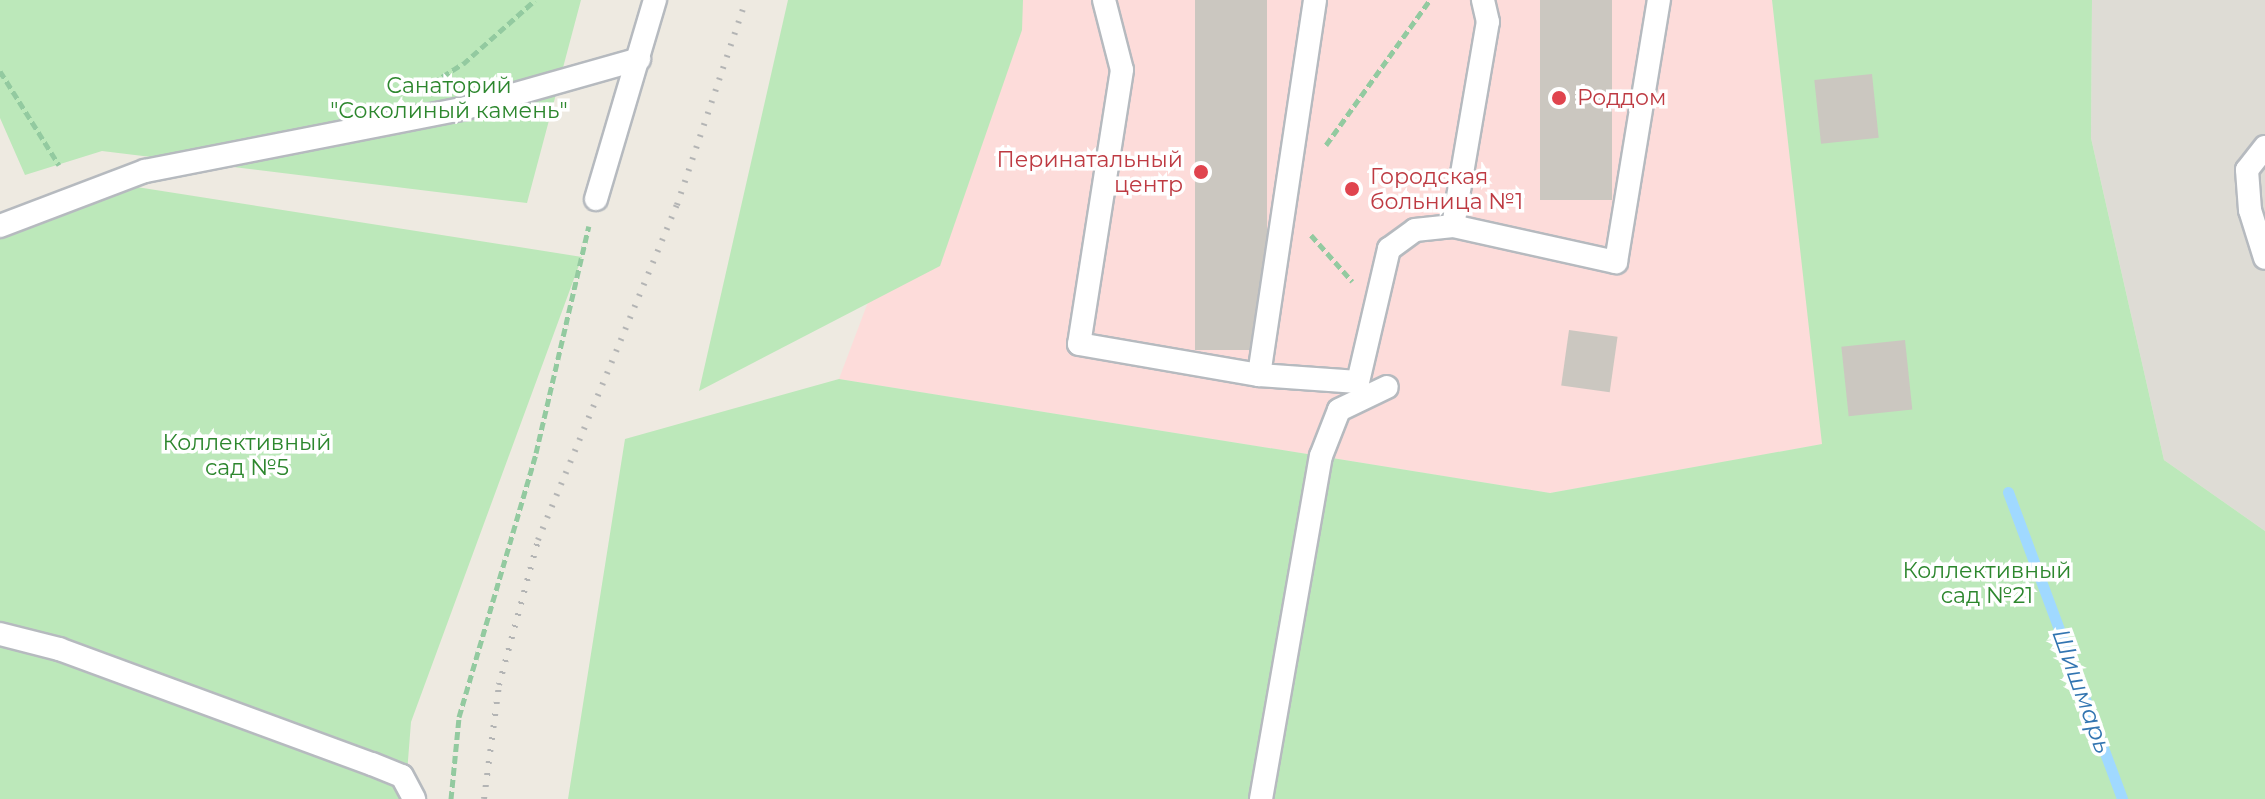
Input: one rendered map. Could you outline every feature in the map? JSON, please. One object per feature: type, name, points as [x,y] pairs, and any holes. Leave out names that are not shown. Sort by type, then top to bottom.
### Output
[{"type":"lane","points":[[596,199],[655,0]]},
{"type":"lane","points":[[1104,0],[1122,70],[1079,344],[1259,375],[1358,382],[1389,249],[1415,230],[1453,226],[1616,262],[1659,0]]},
{"type":"lane","points":[[1259,375],[1315,0]]},
{"type":"lane","points":[[1453,226],[1488,22],[1483,0]]},
{"type":"lane","points":[[0,226],[145,171],[466,108],[639,59]]},
{"type":"lane","points":[[2265,147],[2247,170],[2250,210],[2265,258]]},
{"type":"lane","points":[[1261,799],[1321,456],[1339,410],[1387,387]]},
{"type":"lane","points":[[0,634],[59,649],[372,764],[402,776],[414,799]]},
{"type":"path","points":[[427,85],[463,64],[535,0]]},
{"type":"path","points":[[1318,156],[1430,0]]},
{"type":"path","points":[[0,71],[59,165]]},
{"type":"path","points":[[451,799],[459,717],[536,453],[596,199]]},
{"type":"path","points":[[1283,204],[1377,309]]},
{"type":"shaded area","name":"Городская больница №1","points":[[982,0],[1772,0],[1823,444],[1550,493],[839,379]]},
{"type":"shaded area","points":[[2092,0],[2265,0],[2265,531],[2164,460],[2091,138]]},
{"type":"green space","name":"Санаторий \"Соколиный камень\"","points":[[0,0],[581,0],[527,203],[102,151],[25,175],[0,118]]},
{"type":"green space","points":[[788,0],[1023,0],[1022,30],[940,266],[699,391]]},
{"type":"green space","name":"Коллективный сад №21","points":[[1772,0],[2092,0],[2091,138],[2164,460],[2265,531],[2265,799],[568,799],[625,439],[839,379],[1550,493],[1822,444]]},
{"type":"green space","name":"Коллективный сад №5","points":[[92,180],[582,257],[411,722],[405,799],[0,799],[0,226]]},
{"type":"building","points":[[1195,0],[1267,0],[1267,350],[1195,350]]},
{"type":"building","name":"Роддом","points":[[1540,0],[1612,0],[1612,200],[1540,200]]},
{"type":"building","points":[[1872,74],[1879,138],[1821,144],[1814,80]]},
{"type":"building","points":[[1569,330],[1618,337],[1610,392],[1561,385]]},
{"type":"building","points":[[1905,340],[1912,410],[1849,416],[1841,347]]},
{"type":"waterway","name":"Шишмарь","points":[[2008,492],[2122,799]]},
{"type":"railway","points":[[484,799],[499,685],[538,540],[677,205],[746,0]]},
{"type":"place","name":"Роддом","points":[[1559,98]]},
{"type":"place","name":"Перинатальный центр","points":[[1201,172]]},
{"type":"place","name":"Городская больница №1","points":[[1352,189]]}]
